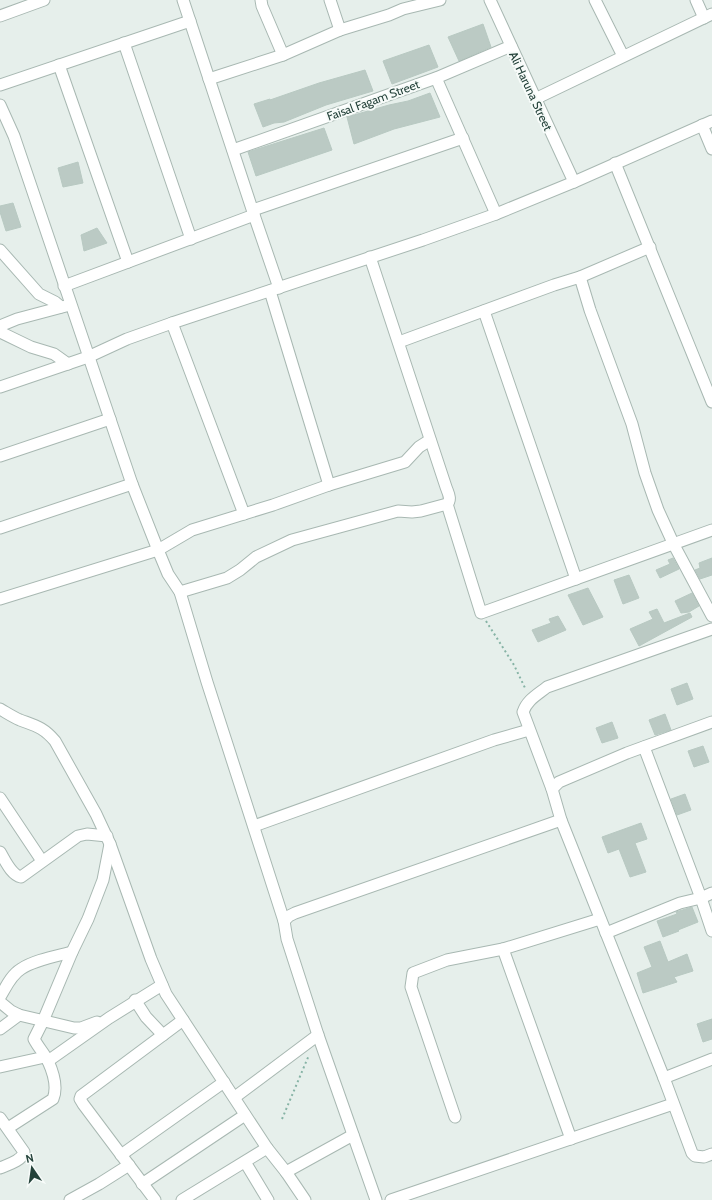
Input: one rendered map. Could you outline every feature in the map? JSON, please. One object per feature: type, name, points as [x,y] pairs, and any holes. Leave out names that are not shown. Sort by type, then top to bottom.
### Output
[{"type":"street","points":[[0,16],[27,3],[44,0]]},
{"type":"street","points":[[183,0],[253,213],[329,485]]},
{"type":"street","points":[[261,0],[262,6],[283,55]]},
{"type":"street","points":[[330,0],[340,30]]},
{"type":"street","points":[[210,79],[283,55],[340,30],[389,15],[402,5],[440,0]]},
{"type":"street","name":"Ali Haruna Street","points":[[490,0],[574,182]]},
{"type":"street","points":[[594,0],[623,56]]},
{"type":"street","points":[[535,99],[708,16],[696,0]]},
{"type":"street","points":[[0,85],[190,21]]},
{"type":"street","points":[[124,43],[191,239]]},
{"type":"street","name":"Faisal Fagam Street","points":[[233,150],[436,78],[511,46]]},
{"type":"street","points":[[59,65],[128,262]]},
{"type":"street","points":[[436,78],[496,214]]},
{"type":"street","points":[[0,105],[14,136],[64,286],[66,306],[88,357],[132,484],[158,550],[168,574],[180,592],[209,690],[254,826],[318,1035],[376,1200]]},
{"type":"street","points":[[0,388],[88,357],[127,339],[172,323],[423,240],[496,214],[574,182],[707,123],[712,148]]},
{"type":"street","points":[[64,286],[191,239],[253,213],[463,138]]},
{"type":"street","points":[[615,163],[712,402]]},
{"type":"street","points":[[398,342],[554,285],[580,277],[650,247]]},
{"type":"street","points":[[0,250],[39,294],[66,306]]},
{"type":"street","points":[[370,257],[450,499],[447,504],[481,613],[674,545],[712,530]]},
{"type":"street","points":[[580,277],[590,310],[632,424],[645,473],[658,510],[674,545],[712,616]]},
{"type":"street","points":[[0,326],[17,319],[66,306]]},
{"type":"street","points":[[484,311],[576,579]]},
{"type":"street","points":[[172,323],[244,514]]},
{"type":"street","points":[[0,332],[31,347],[54,354],[68,364]]},
{"type":"street","points":[[0,456],[110,419]]},
{"type":"street","points":[[0,599],[158,550],[192,530],[329,485],[405,462],[419,447],[430,440]]},
{"type":"street","points":[[0,528],[132,484]]},
{"type":"street","points":[[180,592],[227,578],[240,570],[256,556],[292,540],[398,511],[412,512],[447,504]]},
{"type":"street","points":[[712,629],[548,687],[530,700],[523,712],[552,789],[561,820],[664,1078],[692,1153],[695,1156],[704,1157],[712,1154]]},
{"type":"street","points":[[0,709],[21,720],[31,722],[47,731],[51,736],[96,814],[108,840],[151,959],[166,994],[235,1097],[267,1148],[305,1200]]},
{"type":"street","points":[[552,789],[559,782],[644,747],[712,722]]},
{"type":"street","points":[[254,826],[494,740],[529,730]]},
{"type":"street","points":[[644,747],[712,931]]},
{"type":"street","points":[[0,798],[42,861]]},
{"type":"street","points":[[284,921],[295,912],[561,820]]},
{"type":"street","points":[[0,852],[17,876],[24,876],[42,861],[82,835],[108,840]]},
{"type":"street","points":[[8,1128],[53,1099],[56,1093],[56,1084],[47,1059],[34,1039],[88,919],[103,880],[108,840]]},
{"type":"street","points":[[606,933],[680,903],[701,898],[712,893]]},
{"type":"street","points":[[455,1117],[411,987],[413,973],[447,960],[503,949],[600,919]]},
{"type":"street","points":[[503,949],[571,1139]]},
{"type":"street","points":[[0,997],[9,982],[20,969],[30,964],[72,952]]},
{"type":"street","points":[[0,1067],[47,1059],[135,1000],[162,985]]},
{"type":"street","points":[[135,1000],[146,1017],[163,1035]]},
{"type":"street","points":[[0,1002],[11,1011],[19,1015],[77,1028],[109,1018]]},
{"type":"street","points":[[0,1029],[19,1015]]},
{"type":"street","points":[[155,1200],[80,1098],[183,1020]]},
{"type":"street","points":[[235,1097],[318,1035]]},
{"type":"street","points":[[664,1078],[712,1059]]},
{"type":"street","points":[[121,1155],[224,1082]]},
{"type":"street","points":[[391,1200],[673,1104]]},
{"type":"street","points":[[142,1184],[245,1115]]},
{"type":"street","points":[[0,1118],[24,1152],[20,1158],[0,1168]]},
{"type":"street","points":[[286,1172],[353,1135]]},
{"type":"street","points":[[182,1200],[267,1148]]},
{"type":"street","points":[[245,1162],[268,1200]]},
{"type":"street","points":[[70,1200],[129,1165]]},
{"type":"path","points":[[481,613],[514,665],[530,700]]},
{"type":"path","points":[[282,1119],[318,1035]]},
{"type":"building","points":[[483,24],[491,47],[459,61],[448,37]]},
{"type":"building","points":[[429,45],[438,67],[392,84],[383,61]]},
{"type":"building","points":[[365,70],[373,91],[326,105],[284,122],[274,123],[263,127],[254,104]]},
{"type":"building","points":[[430,93],[440,117],[394,129],[354,144],[347,117],[408,101]]},
{"type":"building","points":[[324,128],[332,150],[256,176],[248,152]]},
{"type":"building","points":[[78,162],[83,183],[63,187],[58,168]]},
{"type":"building","points":[[13,203],[21,227],[6,231],[0,212],[0,206]]},
{"type":"building","points":[[97,228],[107,243],[84,251],[81,235]]},
{"type":"building","points":[[673,558],[679,569],[660,578],[656,570],[670,564],[668,560]]},
{"type":"building","points":[[712,558],[712,575],[700,579],[695,570],[700,568],[699,563]]},
{"type":"building","points":[[629,575],[639,598],[623,604],[614,580]]},
{"type":"building","points":[[588,588],[603,617],[583,625],[568,595]]},
{"type":"building","points":[[692,593],[699,606],[689,612],[681,613],[675,601]]},
{"type":"building","points":[[657,609],[664,623],[690,613],[692,617],[639,646],[630,629],[653,619],[649,612]]},
{"type":"building","points":[[558,616],[566,630],[538,642],[532,630],[551,623],[549,619]]},
{"type":"building","points":[[687,683],[693,699],[677,705],[671,689]]},
{"type":"building","points":[[665,714],[671,730],[655,735],[649,720]]},
{"type":"building","points":[[612,722],[618,738],[602,743],[596,728]]},
{"type":"building","points":[[703,746],[709,762],[694,767],[688,751]]},
{"type":"building","points":[[685,794],[691,810],[677,815],[671,799]]},
{"type":"building","points":[[641,823],[647,839],[635,843],[646,872],[630,877],[619,849],[608,853],[602,837]]},
{"type":"building","points":[[692,907],[698,922],[663,937],[657,921],[677,914],[676,912]]},
{"type":"building","points":[[660,941],[668,962],[687,954],[693,971],[674,977],[677,982],[643,993],[637,973],[652,967],[644,947]]},
{"type":"building","points":[[712,1019],[712,1039],[703,1042],[697,1024]]}]
